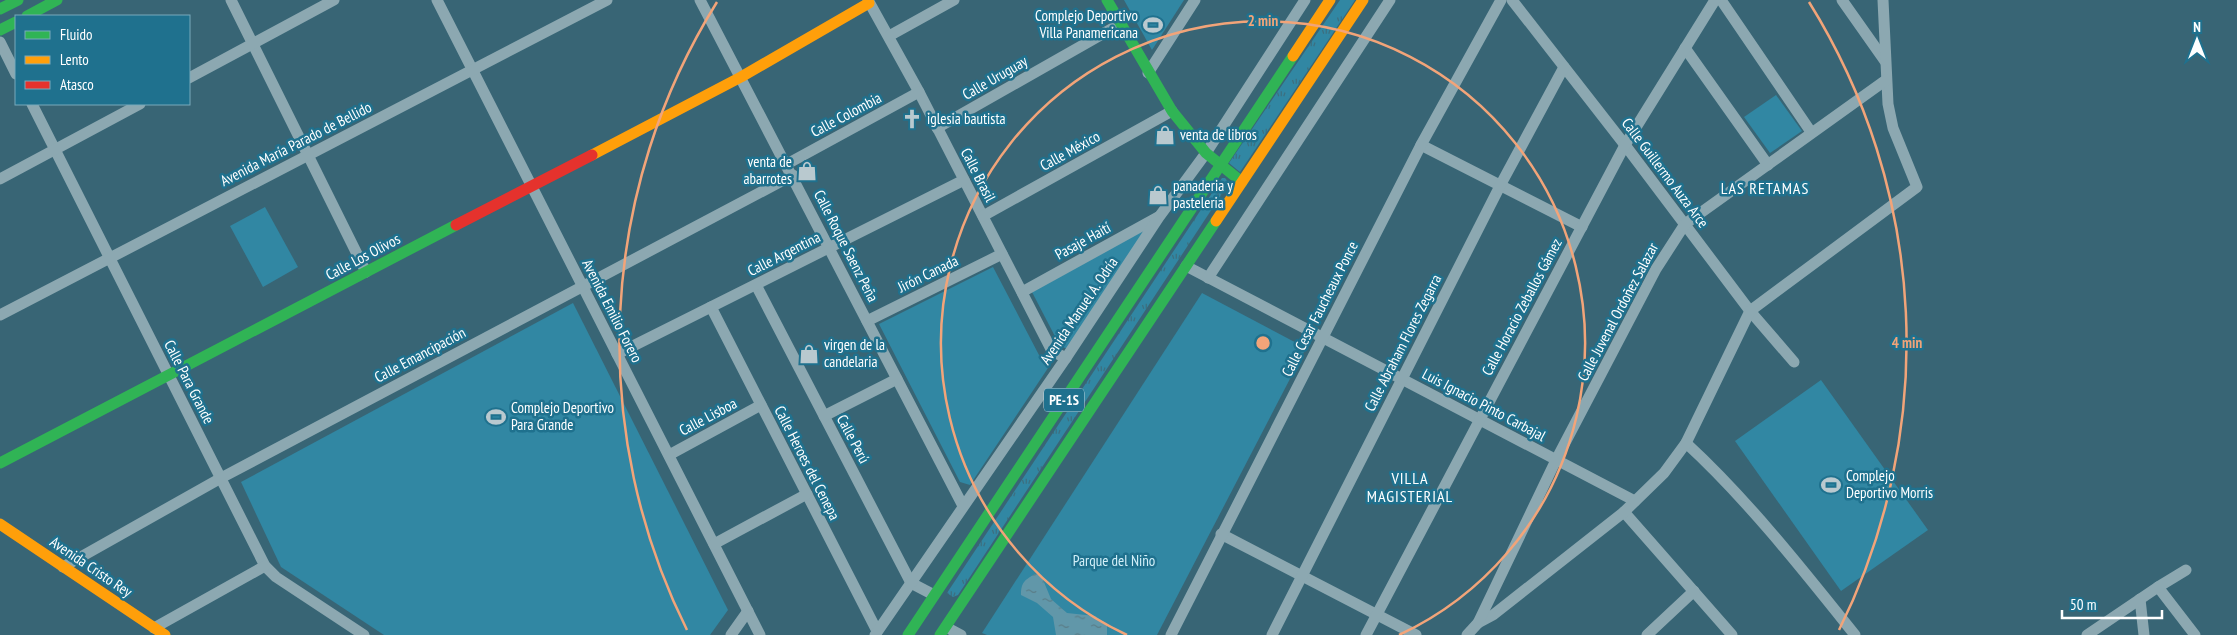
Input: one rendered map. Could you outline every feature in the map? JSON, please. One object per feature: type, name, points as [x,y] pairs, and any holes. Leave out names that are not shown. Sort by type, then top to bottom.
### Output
[{"type":"main road","points":[[0,9],[18,0]]},
{"type":"main road","points":[[28,15],[57,0]]},
{"type":"main road","points":[[1107,0],[1172,112],[1206,153],[1242,182]]},
{"type":"main road","name":"PE-1S","points":[[943,631],[946,602],[1220,165],[1330,0]]},
{"type":"main road","name":"PE-1S","points":[[908,635],[946,602],[1186,266],[1362,0]]},
{"type":"main road","name":"Calle Los Olivos","points":[[0,463],[741,76],[869,2]]},
{"type":"main road","points":[[0,30],[15,22]]},
{"type":"main road","name":"Avenida Cristo Rey","points":[[0,524],[165,635]]},
{"type":"street","points":[[231,0],[366,272]]},
{"type":"street","points":[[190,77],[334,0]]},
{"type":"street","name":"Avenida Emilio Forero","points":[[437,0],[760,635]]},
{"type":"street","name":"Avenida María Parado de Bellido","points":[[0,315],[606,0]]},
{"type":"street","name":"Calle Roque Saenz Peña","points":[[700,0],[787,164],[963,506]]},
{"type":"street","points":[[889,36],[954,0]]},
{"type":"street","points":[[1148,72],[1195,0]]},
{"type":"street","name":"Avenida Manuel A. Odría","points":[[876,633],[1066,358],[1160,217],[1206,153],[1305,0]]},
{"type":"street","points":[[1208,278],[1390,0]]},
{"type":"street","name":"Calle Cesar Faucheaux Ponce","points":[[1172,635],[1421,145],[1501,0]]},
{"type":"street","name":"Calle Guillermo Auza Arce","points":[[1512,0],[1625,145],[1750,312],[1794,362]]},
{"type":"street","name":"Calle Horacio Zeballos Gámez","points":[[1366,635],[1625,145],[1715,0]]},
{"type":"street","points":[[1721,0],[1811,132]]},
{"type":"street","points":[[1842,0],[1885,61]]},
{"type":"street","points":[[1478,623],[1493,615],[1624,512],[1664,473],[1686,443],[1750,312],[1917,187],[1893,128],[1886,80],[1884,0]]},
{"type":"street","name":"Calle Brasil","points":[[869,2],[919,92],[1052,351],[1066,358]]},
{"type":"street","name":"Calle Uruguay","points":[[937,128],[1120,24]]},
{"type":"street","points":[[0,42],[15,72]]},
{"type":"street","points":[[1685,48],[1768,165]]},
{"type":"street","name":"Calle Abraham Flores Zegarra","points":[[1272,635],[1501,184],[1564,66]]},
{"type":"street","name":"Calle Juvenal Ordoñez Salazar","points":[[1467,635],[1478,623],[1556,460],[1656,269],[1685,224],[1886,80]]},
{"type":"street","name":"Calle Colombia","points":[[787,164],[919,92]]},
{"type":"street","name":"Calle Para Grande","points":[[33,105],[265,566],[276,577],[364,635]]},
{"type":"street","points":[[0,178],[138,105]]},
{"type":"street","name":"Calle México","points":[[983,216],[1172,112]]},
{"type":"street","points":[[1421,145],[1501,184],[1582,227]]},
{"type":"street","name":"Calle Emancipación","points":[[64,567],[221,478],[792,175]]},
{"type":"street","name":"Calle Argentina","points":[[617,354],[964,180]]},
{"type":"street","name":"Pasaje Haití","points":[[1022,292],[1160,217]]},
{"type":"street","name":"Jirón Canada","points":[[867,321],[1002,254]]},
{"type":"street","name":"Luis Ignacio Pinto Carbajal","points":[[1186,266],[1635,502]]},
{"type":"street","name":"Calle Perú","points":[[756,285],[912,583]]},
{"type":"street","name":"Calle Heroes del Cenepa","points":[[711,308],[876,633]]},
{"type":"street","points":[[824,416],[897,379]]},
{"type":"street","name":"Calle Lisboa","points":[[668,455],[761,405]]},
{"type":"street","points":[[1686,443],[1715,470],[1821,593],[1854,635]]},
{"type":"street","points":[[714,544],[807,494]]},
{"type":"street","points":[[1624,512],[1732,635]]},
{"type":"street","points":[[1222,534],[1416,635]]},
{"type":"street","points":[[154,628],[265,566]]},
{"type":"street","points":[[2091,634],[2158,586],[2186,570]]},
{"type":"street","points":[[912,583],[946,602]]},
{"type":"street","points":[[2158,586],[2195,635]]},
{"type":"street","points":[[1647,635],[1694,591]]},
{"type":"street","points":[[2140,599],[2144,635]]},
{"type":"street","points":[[730,635],[748,612]]},
{"type":"street","points":[[943,631],[961,635]]},
{"type":"green space","name":"Complejo Deportivo Villa Panamericana","points":[[1124,0],[1184,0],[1152,50]]},
{"type":"green space","points":[[1340,0],[1355,0],[1240,172],[1229,163]]},
{"type":"green space","points":[[1776,95],[1802,131],[1770,153],[1744,117]]},
{"type":"green space","points":[[1222,178],[1225,178],[1229,183],[958,595],[953,597],[947,593]]},
{"type":"green space","points":[[265,207],[298,267],[263,287],[230,226]]},
{"type":"green space","points":[[1146,229],[1068,349],[1060,346],[1032,292]]},
{"type":"green space","points":[[993,267],[1039,355],[1052,362],[970,485],[960,482],[879,324]]},
{"type":"green space","name":"Parque del Niño","points":[[1202,293],[1306,348],[1157,635],[987,635],[982,633]]},
{"type":"green space","name":"Complejo Deportivo Para Grande","points":[[573,303],[728,610],[710,635],[384,635],[281,567],[241,482]]},
{"type":"green space","name":"Complejo Deportivo Morris","points":[[1821,380],[1928,530],[1841,591],[1735,441]]},
{"type":"water","points":[[1035,574],[1041,575],[1051,599],[1067,613],[1095,616],[1107,624],[1107,635],[1056,635],[1053,617],[1037,603],[1021,595],[1024,582]]},
{"type":"traffic: fast","points":[[0,9],[18,0]]},
{"type":"traffic: fast","points":[[29,15],[57,0]]},
{"type":"traffic: fast","points":[[1107,0],[1172,111],[1206,153],[1242,182]]},
{"type":"traffic: fast","points":[[0,30],[15,22]]},
{"type":"traffic: fast","points":[[908,635],[1293,56]]},
{"type":"traffic: fast","points":[[940,635],[1216,221]]},
{"type":"traffic: fast","points":[[0,463],[456,225]]},
{"type":"traffic: slow","points":[[1293,56],[1330,0]]},
{"type":"traffic: slow","points":[[1216,221],[1363,0]]},
{"type":"traffic: slow","points":[[592,155],[741,77],[869,3]]},
{"type":"traffic: slow","points":[[0,524],[165,635]]},
{"type":"traffic: jam","points":[[456,225],[592,155]]},
{"type":"place","name":"Complejo Deportivo Villa Panamericana","points":[[1153,25]]},
{"type":"place","name":"iglesia bautista","points":[[912,119]]},
{"type":"place","name":"venta de libros","points":[[1165,135]]},
{"type":"place","name":"venta de abarrotes","points":[[807,171]]},
{"type":"place","name":"panaderia y pasteleria","points":[[1158,195]]},
{"type":"place","name":"virgen de la candelaria","points":[[809,354]]},
{"type":"place","name":"Complejo Deportivo Para Grande","points":[[496,417]]},
{"type":"place","name":"Complejo Deportivo Morris","points":[[1831,485]]},
{"type":"district","name":"LAS RETAMAS","points":[[1765,188]]},
{"type":"district","name":"VILLA MAGISTERIAL","points":[[1410,487]]}]
